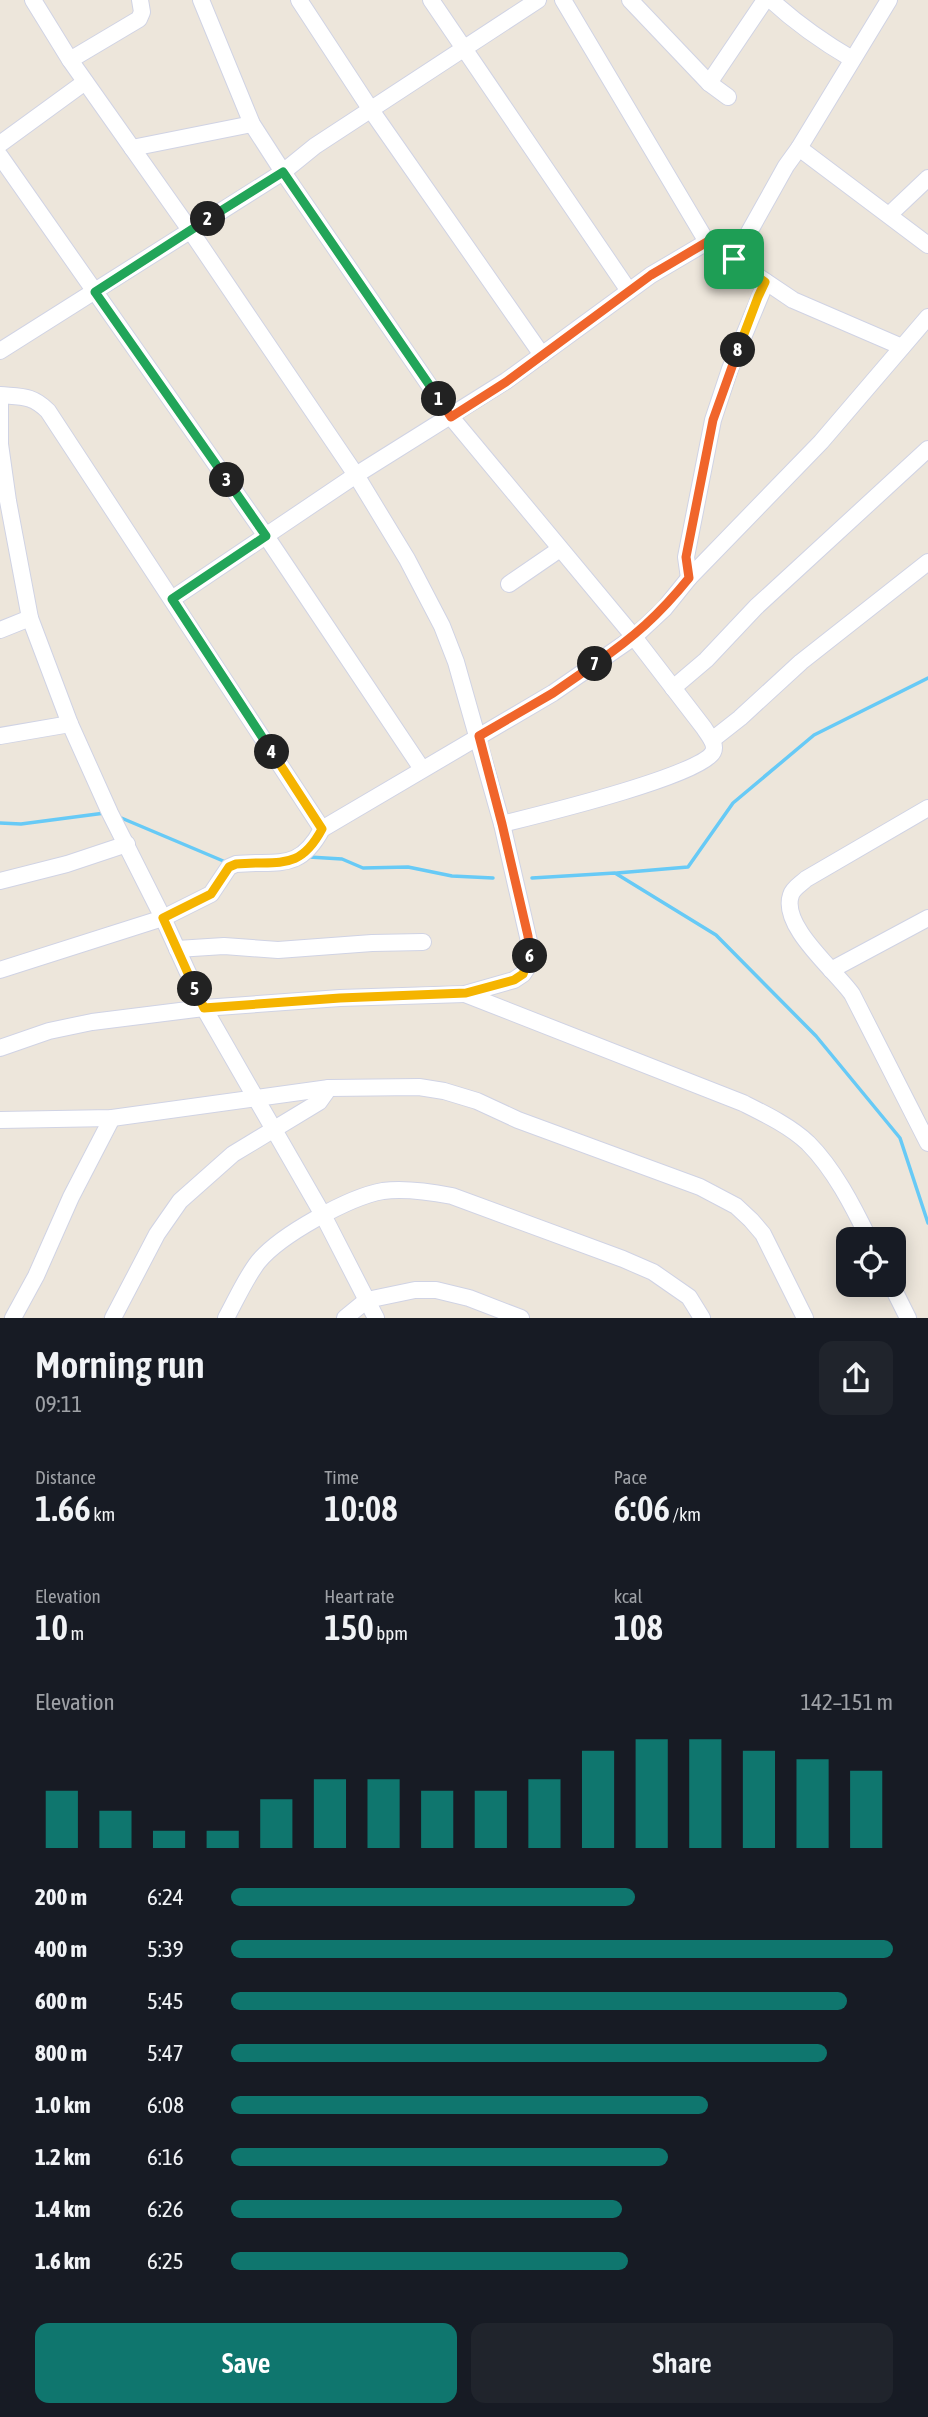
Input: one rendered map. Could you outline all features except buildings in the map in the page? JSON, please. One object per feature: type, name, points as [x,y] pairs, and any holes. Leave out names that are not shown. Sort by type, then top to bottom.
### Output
[{"type":"street","points":[[0,1048],[49,1031],[92,1022],[204,1008],[340,998],[466,993],[514,980],[523,974],[530,959],[528,936],[479,736],[442,626],[407,559],[356,475],[190,230],[70,60],[33,0]]},
{"type":"street","points":[[70,60],[139,19],[142,12],[141,0]]},
{"type":"street","points":[[201,0],[252,124],[451,417],[634,638],[712,740],[714,750],[711,755],[681,771],[607,798],[502,824]]},
{"type":"street","points":[[299,0],[542,355]]},
{"type":"street","points":[[431,0],[629,291]]},
{"type":"street","points":[[0,351],[283,172],[315,146],[538,0]]},
{"type":"street","points":[[563,0],[707,242],[808,308],[902,347]]},
{"type":"street","points":[[630,0],[709,82],[728,97]]},
{"type":"street","points":[[709,82],[765,0]]},
{"type":"street","points":[[771,0],[825,44],[852,59]]},
{"type":"street","points":[[734,259],[786,166],[889,0]]},
{"type":"street","points":[[0,144],[85,82]]},
{"type":"street","points":[[132,148],[252,124]]},
{"type":"street","points":[[799,148],[928,245]]},
{"type":"street","points":[[0,156],[266,536],[422,769]]},
{"type":"street","points":[[890,214],[928,178]]},
{"type":"street","points":[[172,599],[356,475],[506,382],[651,275],[707,242]]},
{"type":"street","points":[[689,578],[686,557],[713,420],[765,282]]},
{"type":"street","points":[[0,970],[163,918],[211,894],[229,867],[236,864],[292,860],[305,854],[313,847],[322,829],[553,693],[634,638],[821,442],[928,317]]},
{"type":"street","points":[[322,829],[48,411],[38,400],[27,397],[0,397],[0,444],[30,618],[70,724],[204,1008],[323,1215],[376,1318]]},
{"type":"street","points":[[673,688],[706,660],[756,607],[928,449]]},
{"type":"street","points":[[509,584],[560,549]]},
{"type":"street","points":[[712,740],[801,662],[928,562]]},
{"type":"street","points":[[0,630],[30,618]]},
{"type":"street","points":[[0,736],[70,724]]},
{"type":"street","points":[[928,808],[806,879],[793,890],[790,897],[793,920],[820,961],[852,994],[928,1143]]},
{"type":"street","points":[[0,881],[66,864],[127,844]]},
{"type":"street","points":[[831,970],[928,918]]},
{"type":"street","points":[[177,950],[224,946],[278,950],[423,942]]},
{"type":"street","points":[[466,993],[743,1103],[774,1119],[807,1142],[827,1167],[863,1227]]},
{"type":"street","points":[[0,1120],[112,1118],[329,1088],[419,1087],[444,1091],[477,1101],[518,1120],[700,1187],[736,1206],[762,1234],[805,1318]]},
{"type":"street","points":[[113,1318],[157,1234],[180,1201],[233,1154],[319,1102],[329,1088]]},
{"type":"street","points":[[13,1318],[112,1118]]},
{"type":"street","points":[[226,1318],[259,1261],[283,1240],[323,1215],[384,1191],[430,1192],[453,1196],[623,1259],[653,1272],[689,1297],[702,1318]]},
{"type":"street","points":[[345,1318],[367,1300],[415,1290],[436,1290],[469,1298],[521,1318]]},
{"type":"street","points":[[898,1297],[908,1318]]},
{"type":"waterway","points":[[617,873],[688,867],[733,803],[814,735],[928,678]]},
{"type":"waterway","points":[[0,823],[21,824],[105,813]]},
{"type":"waterway","points":[[119,817],[228,863]]},
{"type":"waterway","points":[[309,857],[342,859],[363,868],[408,867],[452,876],[493,878]]},
{"type":"waterway","points":[[532,878],[615,873],[716,935],[816,1036],[900,1138],[928,1223]]},
{"type":"route","points":[[283,172],[451,417],[506,382],[651,275],[707,242],[734,259],[765,282],[713,420],[686,557],[689,578],[664,609],[634,638],[553,693],[479,736],[531,950],[523,974],[514,980],[466,993],[340,998],[204,1008],[163,918],[211,894],[229,867],[236,864],[292,860],[305,854],[313,847],[322,829],[172,599],[266,536],[95,292],[283,172]]}]
